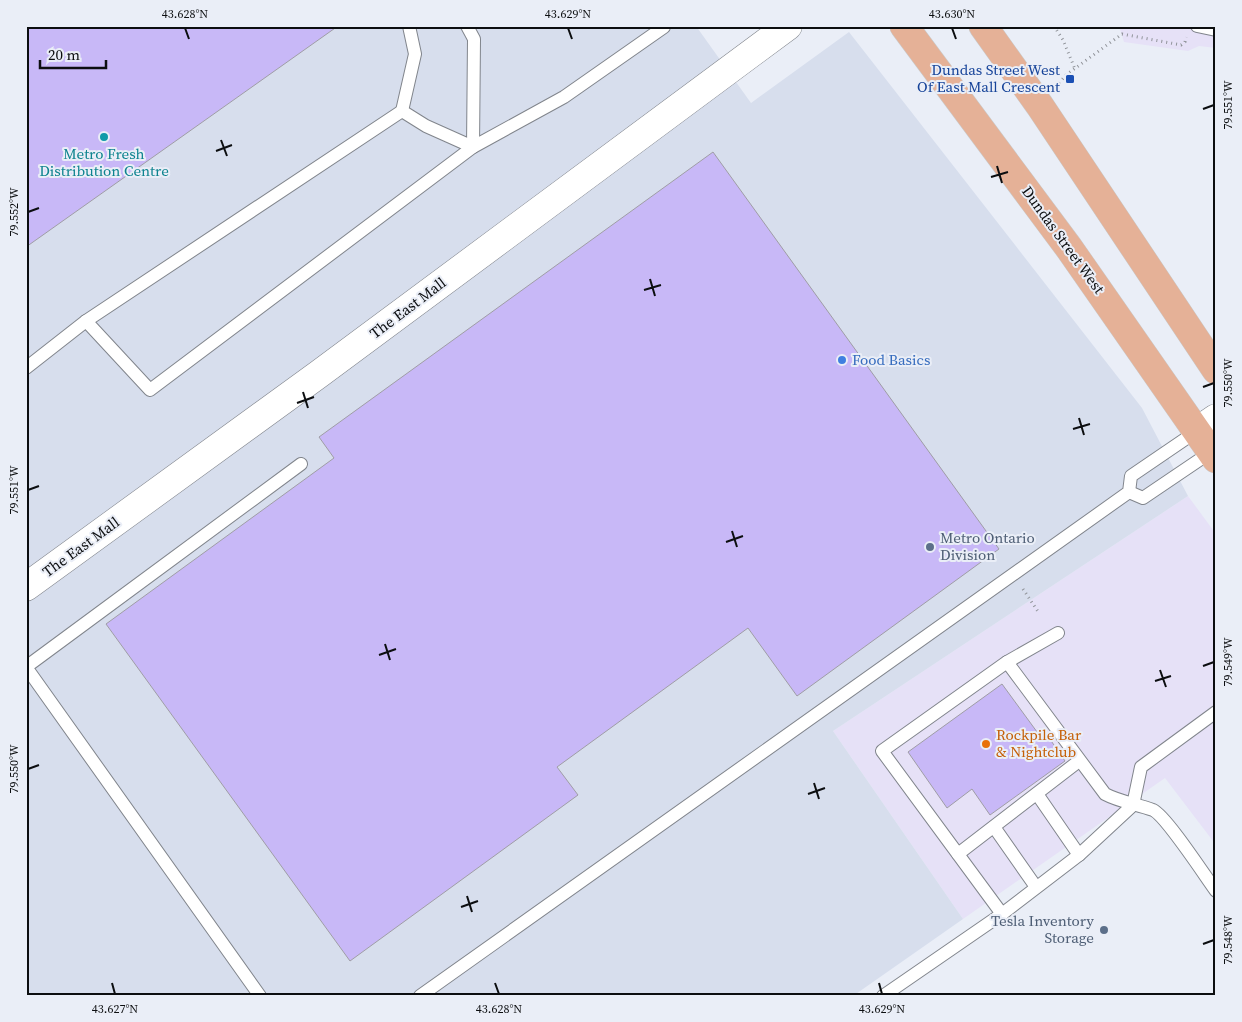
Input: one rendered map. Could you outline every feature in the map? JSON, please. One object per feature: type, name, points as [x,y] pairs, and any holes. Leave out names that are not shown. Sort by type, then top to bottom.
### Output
[{"type":"main road","name":"The East Mall","points":[[26,587],[328,368],[788,26]]},
{"type":"main road","name":"Dundas Street West","points":[[904,26],[1211,442]]},
{"type":"main road","points":[[983,26],[1040,106],[1216,370]]},
{"type":"lane","points":[[26,368],[86,321],[402,111],[415,54],[409,26]]},
{"type":"lane","points":[[466,26],[474,39],[473,147]]},
{"type":"lane","points":[[86,321],[150,390],[473,147],[564,97],[664,26]]},
{"type":"lane","points":[[1198,26],[1216,30]]},
{"type":"lane","points":[[402,111],[426,126],[473,147]]},
{"type":"lane","points":[[1129,492],[1143,498],[1211,442]]},
{"type":"lane","points":[[420,996],[783,740],[1129,492],[1131,476],[1211,442]]},
{"type":"lane","points":[[260,996],[26,667],[301,464]]},
{"type":"lane","points":[[1002,914],[882,751],[1006,662],[1058,633]]},
{"type":"lane","points":[[1006,662],[1105,794],[1155,811],[1180,840],[1216,890]]},
{"type":"lane","points":[[883,996],[1002,914],[1079,855],[1133,805],[1141,767],[1216,712]]},
{"type":"lane","points":[[958,854],[1080,761]]},
{"type":"lane","points":[[1037,794],[1079,855]]},
{"type":"lane","points":[[994,827],[1036,887]]},
{"type":"path","points":[[1054,26],[1063,40],[1075,69]]},
{"type":"path","points":[[1040,106],[1075,69],[1122,34],[1181,45],[1185,42],[1186,34]]},
{"type":"path","points":[[1013,574],[1038,613]]},
{"type":"shaded area","points":[[26,26],[696,26],[751,103],[849,32],[1142,408],[1188,496],[833,731],[963,919],[853,996],[26,996]]},
{"type":"shaded area","points":[[1119,26],[1216,26],[1216,48],[1199,46],[1188,51],[1124,42]]},
{"type":"shaded area","points":[[1188,496],[1216,534],[1216,845],[1165,778],[963,919],[833,731]]},
{"type":"building","name":"Metro Fresh Distribution Centre","points":[[26,26],[338,26],[26,247]]},
{"type":"building","points":[[713,152],[999,549],[797,696],[748,628],[557,767],[578,795],[350,961],[106,624],[334,458],[319,437]]},
{"type":"building","name":"Rockpile Bar & Nightclub","points":[[1002,684],[1040,736],[1045,732],[1065,761],[990,815],[972,789],[947,808],[908,752]]},
{"type":"place","name":"Dundas Street West Of East Mall Crescent","points":[[1070,79]]},
{"type":"place","name":"Metro Fresh Distribution Centre","points":[[104,137]]},
{"type":"place","name":"Food Basics","points":[[842,360]]},
{"type":"place","name":"Metro Ontario Division","points":[[930,547]]},
{"type":"place","name":"Rockpile Bar & Nightclub","points":[[986,744]]},
{"type":"place","name":"Tesla Inventory Storage","points":[[1104,930]]}]
